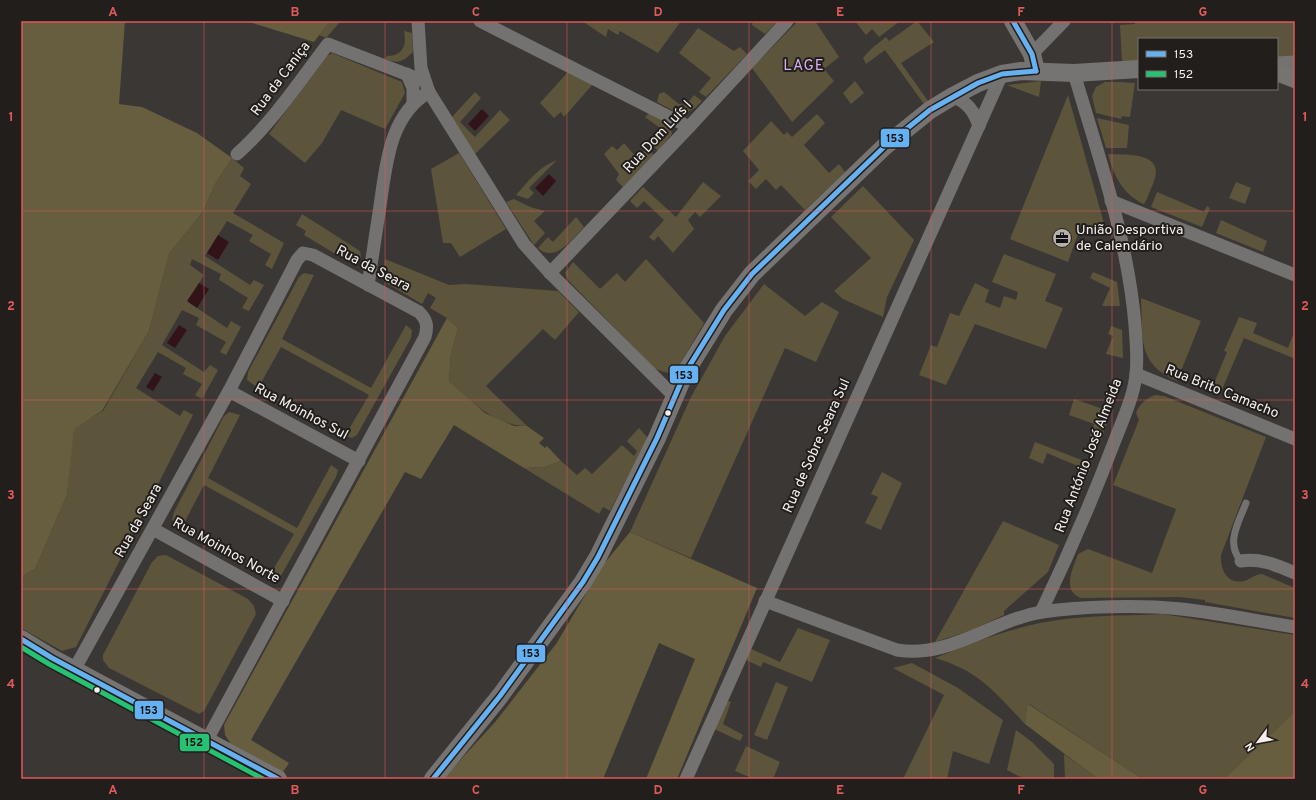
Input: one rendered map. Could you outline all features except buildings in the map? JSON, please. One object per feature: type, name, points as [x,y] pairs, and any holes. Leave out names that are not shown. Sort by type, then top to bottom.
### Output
[{"type":"street","points":[[418,21],[420,54],[426,86],[524,244],[550,273],[674,396]]},
{"type":"street","points":[[480,21],[689,127]]},
{"type":"street","name":"Rua Dom Luís I","points":[[550,273],[689,127],[787,21]]},
{"type":"street","points":[[1013,21],[1034,62],[1074,73],[1138,69]]},
{"type":"street","points":[[433,779],[500,696],[584,582],[657,438],[674,396],[724,310],[752,274],[884,147],[930,110],[953,96],[978,83],[1034,62],[1064,21]]},
{"type":"street","name":"Rua da Caniça","points":[[237,154],[260,132],[277,112],[328,44],[407,74],[426,86]]},
{"type":"street","points":[[1278,63],[1295,62]]},
{"type":"street","points":[[1278,72],[1295,79]]},
{"type":"street","name":"Rua António José Almeida","points":[[1041,612],[1061,572],[1106,463],[1125,412],[1136,374],[1137,353],[1132,297],[1111,201],[1074,73]]},
{"type":"street","points":[[407,74],[413,88],[413,104]]},
{"type":"street","name":"Rua de Sobre Seara Sul","points":[[686,779],[1002,74]]},
{"type":"street","points":[[368,285],[389,151],[400,122],[426,86]]},
{"type":"street","points":[[953,96],[970,106],[976,116],[979,126]]},
{"type":"street","points":[[1111,201],[1295,275]]},
{"type":"street","name":"Rua da Seara","points":[[74,670],[229,391],[297,260],[303,254],[313,255],[419,312],[427,323],[427,330],[425,337],[359,461],[207,740]]},
{"type":"street","name":"Rua Brito Camacho","points":[[1136,374],[1295,439]]},
{"type":"street","name":"Rua Moinhos Sul","points":[[229,391],[359,461]]},
{"type":"street","name":"Rua Moinhos Norte","points":[[153,529],[283,601]]},
{"type":"street","points":[[1240,561],[1253,559],[1265,561],[1295,573]]},
{"type":"street","points":[[765,601],[897,650],[912,653],[928,651],[952,644],[1009,621],[1041,612],[1080,609],[1166,608],[1198,611],[1295,627]]},
{"type":"street","points":[[21,639],[74,670],[278,779]]},
{"type":"lane","points":[[1240,561],[1235,553],[1233,540],[1246,503]]},
{"type":"shaded area","points":[[21,21],[125,21],[119,104],[142,107],[197,133],[232,158],[215,184],[204,210],[169,254],[149,331],[102,411],[74,429],[67,495],[35,569],[21,577]]},
{"type":"shaded area","points":[[246,21],[330,21],[314,42]]},
{"type":"shaded area","points":[[330,21],[341,21],[326,38],[319,35]]},
{"type":"shaded area","points":[[582,21],[681,21],[658,53],[620,31],[618,35],[608,29],[606,37]]},
{"type":"shaded area","points":[[753,21],[778,21],[765,34],[752,25]]},
{"type":"shaded area","points":[[798,21],[815,21],[839,57],[824,69],[834,81],[792,122],[752,68]]},
{"type":"shaded area","points":[[855,21],[900,21],[879,37],[872,29],[866,35]]},
{"type":"shaded area","points":[[917,21],[934,42],[901,63],[928,101],[924,104],[885,50],[866,64],[863,58],[871,49],[886,37],[889,41]]},
{"type":"shaded area","points":[[1135,21],[1295,21],[1295,57],[1278,57],[1278,38],[1138,38],[1138,61],[1122,62],[1120,25],[1135,24]]},
{"type":"shaded area","points":[[698,28],[734,51],[740,47],[747,54],[706,97],[699,92],[711,78],[679,53]]},
{"type":"shaded area","points":[[404,31],[412,33],[413,52],[406,58],[397,62],[385,59],[387,56],[397,54],[403,49],[405,41]]},
{"type":"shaded area","points":[[332,53],[402,82],[405,93],[385,129],[341,110],[322,143],[305,163],[269,134],[327,56]]},
{"type":"shaded area","points":[[568,72],[593,84],[564,117],[561,112],[554,118],[540,103]]},
{"type":"shaded area","points":[[855,81],[864,93],[851,104],[843,93]]},
{"type":"shaded area","points":[[1041,81],[1039,97],[1007,85]]},
{"type":"shaded area","points":[[1105,82],[1135,83],[1130,117],[1122,116],[1121,119],[1096,113],[1092,96],[1096,87]]},
{"type":"shaded area","points":[[475,92],[481,98],[460,122],[475,137],[500,110],[510,120],[475,154],[452,117]]},
{"type":"shaded area","points":[[664,92],[679,104],[686,105],[694,95],[702,101],[695,108],[686,113],[674,111],[657,102],[659,94]]},
{"type":"shaded area","points":[[1068,95],[1105,227],[1101,229],[1082,223],[1068,262],[1010,239]]},
{"type":"shaded area","points":[[482,109],[489,116],[475,131],[468,124]]},
{"type":"shaded area","points":[[649,113],[670,125],[672,134],[658,151],[652,144],[659,136],[660,128],[645,117]]},
{"type":"shaded area","points":[[817,114],[825,123],[804,145],[829,173],[839,164],[845,172],[805,210],[781,185],[776,190],[766,179],[756,189],[748,181],[759,170],[743,151],[771,121],[784,135],[787,132],[792,137]]},
{"type":"shaded area","points":[[1097,118],[1129,125],[1127,148],[1106,148]]},
{"type":"shaded area","points":[[624,143],[637,158],[647,148],[654,155],[623,187],[616,180],[619,174],[604,154],[612,146],[617,150]]},
{"type":"shaded area","points":[[459,153],[506,229],[460,257],[451,243],[443,243],[431,169]]},
{"type":"shaded area","points":[[1108,154],[1135,155],[1144,157],[1155,166],[1156,174],[1144,204],[1130,195],[1120,183]]},
{"type":"shaded area","points":[[232,158],[244,168],[240,176],[251,184],[233,213],[284,243],[272,269],[265,265],[271,254],[249,241],[253,235],[227,221],[205,256],[250,285],[254,280],[264,285],[249,311],[242,308],[248,298],[219,280],[221,274],[192,259],[190,265],[204,275],[188,302],[227,328],[231,321],[241,327],[226,355],[220,352],[226,342],[196,325],[199,318],[182,310],[162,345],[204,372],[210,365],[218,370],[202,399],[195,395],[202,384],[183,374],[186,368],[158,352],[136,388],[180,416],[184,410],[193,415],[76,647],[62,651],[21,628],[21,577],[35,569],[67,495],[73,429],[103,411],[149,331],[169,254],[204,210],[215,184]]},
{"type":"shaded area","points":[[557,160],[529,188],[534,193],[528,199],[516,195],[539,170]]},
{"type":"shaded area","points":[[549,174],[556,181],[543,196],[535,188]]},
{"type":"shaded area","points":[[703,182],[721,196],[700,217],[695,212],[688,220],[694,229],[673,253],[658,236],[654,241],[649,237],[664,220],[644,201],[637,208],[630,201],[643,187],[676,217]]},
{"type":"shaded area","points":[[1236,182],[1251,188],[1245,204],[1229,198]]},
{"type":"shaded area","points":[[863,186],[914,240],[887,297],[883,317],[843,299],[834,291],[871,258],[831,217]]},
{"type":"shaded area","points":[[1157,192],[1204,212],[1207,206],[1210,208],[1202,227],[1151,207]]},
{"type":"shaded area","points":[[514,199],[530,207],[545,211],[534,221],[545,233],[534,245],[506,202]]},
{"type":"shaded area","points":[[302,214],[360,251],[361,257],[357,263],[352,264],[304,235],[306,231],[296,225]]},
{"type":"shaded area","points":[[576,217],[584,227],[563,248],[551,253],[544,252],[538,248],[548,237],[553,242]]},
{"type":"shaded area","points":[[1221,220],[1267,241],[1263,252],[1216,233]]},
{"type":"shaded area","points":[[218,235],[229,242],[218,260],[207,253]]},
{"type":"shaded area","points":[[1004,254],[1056,274],[1045,301],[1063,308],[1046,349],[975,324],[946,385],[919,375],[931,345],[937,347],[950,313],[959,316],[975,283],[989,290],[985,302],[1000,308],[1004,296],[1016,300],[1018,292],[992,282]]},
{"type":"shaded area","points":[[385,259],[449,285],[466,284],[558,291],[579,312],[555,340],[543,329],[486,386],[527,426],[504,422],[494,417],[475,404],[449,381],[451,354],[458,328],[447,318],[430,308],[436,298],[428,293],[422,304],[388,284],[383,278]]},
{"type":"shaded area","points":[[646,259],[704,323],[677,369],[668,373],[655,369],[568,280],[565,273],[573,262],[600,289],[617,273],[625,282]]},
{"type":"shaded area","points":[[1093,272],[1117,282],[1120,306],[1102,306],[1110,288],[1090,278]]},
{"type":"shaded area","points":[[304,273],[314,275],[282,339],[371,388],[406,325],[412,330],[411,338],[357,435],[352,438],[345,436],[369,395],[281,347],[258,388],[247,380],[248,372],[299,277]]},
{"type":"shaded area","points":[[199,283],[209,289],[197,308],[187,301]]},
{"type":"shaded area","points":[[764,284],[805,316],[822,302],[839,312],[816,362],[785,348],[691,558],[630,532],[691,397],[725,336]]},
{"type":"shaded area","points":[[1141,298],[1201,321],[1177,381],[1164,374],[1154,366],[1148,357],[1142,336]]},
{"type":"shaded area","points":[[1239,317],[1257,323],[1253,333],[1288,348],[1295,330],[1295,351],[1293,358],[1244,338],[1221,392],[1204,385],[1207,378],[1215,381],[1227,352],[1224,351]]},
{"type":"shaded area","points":[[447,318],[458,328],[451,354],[449,381],[485,413],[514,426],[527,426],[544,438],[539,443],[545,448],[547,446],[561,461],[545,467],[524,468],[454,425],[421,479],[405,472],[251,740],[289,763],[283,772],[231,744],[225,735],[224,725]]},
{"type":"shaded area","points":[[179,325],[187,330],[175,348],[167,343]]},
{"type":"shaded area","points":[[1111,326],[1122,330],[1123,358],[1106,354],[1113,336],[1108,334]]},
{"type":"shaded area","points":[[155,373],[162,377],[153,391],[146,387]]},
{"type":"shaded area","points":[[1155,395],[1164,396],[1266,437],[1221,555],[1221,560],[1223,570],[1233,581],[1244,581],[1262,574],[1295,588],[1293,604],[1295,605],[1295,618],[1205,602],[1205,600],[1180,597],[1081,598],[1071,590],[1071,572],[1078,554],[1088,549],[1152,573],[1176,509],[1113,485],[1139,420],[1136,413],[1137,410],[1143,402]]},
{"type":"shaded area","points":[[1107,397],[1115,400],[1101,440],[1090,436],[1094,424],[1069,415],[1074,399],[1103,409]]},
{"type":"shaded area","points":[[229,412],[240,415],[208,478],[297,528],[331,465],[338,470],[336,477],[282,574],[278,578],[270,575],[294,534],[204,485],[182,527],[172,520],[174,512],[224,416]]},
{"type":"shaded area","points":[[639,428],[648,438],[610,511],[603,507],[599,514],[524,468],[545,467],[561,461],[577,475],[585,468],[592,474],[622,445],[634,456],[637,451],[627,441]]},
{"type":"shaded area","points":[[1035,442],[1092,464],[1081,492],[1072,488],[1080,467],[1047,453],[1043,464],[1029,458]]},
{"type":"shaded area","points":[[882,472],[902,483],[881,530],[865,523],[878,497],[871,494]]},
{"type":"shaded area","points":[[1003,521],[1059,545],[1048,572],[1004,611],[1004,615],[972,630],[935,642]]},
{"type":"shaded area","points":[[630,532],[757,588],[677,779],[646,779],[695,659],[659,643],[603,779],[443,779],[496,721],[556,644],[603,565]]},
{"type":"shaded area","points":[[166,555],[248,599],[254,606],[256,614],[204,711],[199,714],[109,668],[103,660],[103,655],[152,562],[158,556]]},
{"type":"shaded area","points":[[1162,614],[1295,635],[1295,711],[1224,779],[1143,779],[1029,704],[1025,724],[995,692],[975,676],[950,663],[935,658],[986,638],[1055,620],[1085,617]]},
{"type":"shaded area","points":[[798,628],[830,640],[812,682],[763,662],[761,667],[744,659],[749,648],[780,662]]},
{"type":"shaded area","points":[[912,663],[958,688],[1003,720],[989,764],[953,751],[947,779],[903,779],[944,695],[893,668]]},
{"type":"shaded area","points":[[776,682],[788,687],[767,740],[754,735]]},
{"type":"shaded area","points":[[726,700],[731,702],[723,724],[743,735],[740,741],[714,729]]},
{"type":"shaded area","points":[[1028,704],[1143,779],[1098,779],[1025,724]]},
{"type":"shaded area","points":[[1295,711],[1295,779],[1224,779]]},
{"type":"shaded area","points":[[1016,730],[1032,742],[1054,764],[1054,779],[1024,779],[1007,770]]},
{"type":"shaded area","points":[[746,746],[780,762],[773,779],[754,779],[735,771]]},
{"type":"shaded area","points":[[1064,754],[1098,779],[1065,779]]},
{"type":"transit line","name":"153","points":[[1013,21],[1032,54],[1036,71]]},
{"type":"transit line","name":"153","points":[[433,779],[500,696],[583,582],[598,557],[657,438],[685,373],[724,310],[752,274],[884,147],[930,110],[978,83],[1002,74],[1036,71]]},
{"type":"transit line","name":"153","points":[[21,639],[52,658],[278,779]]},
{"type":"transit line","name":"152","points":[[21,647],[49,664],[263,779]]},
{"type":"place","name":"União Desportiva de Calendário","points":[[1062,238]]},
{"type":"district","name":"LAGE","points":[[804,66]]}]
